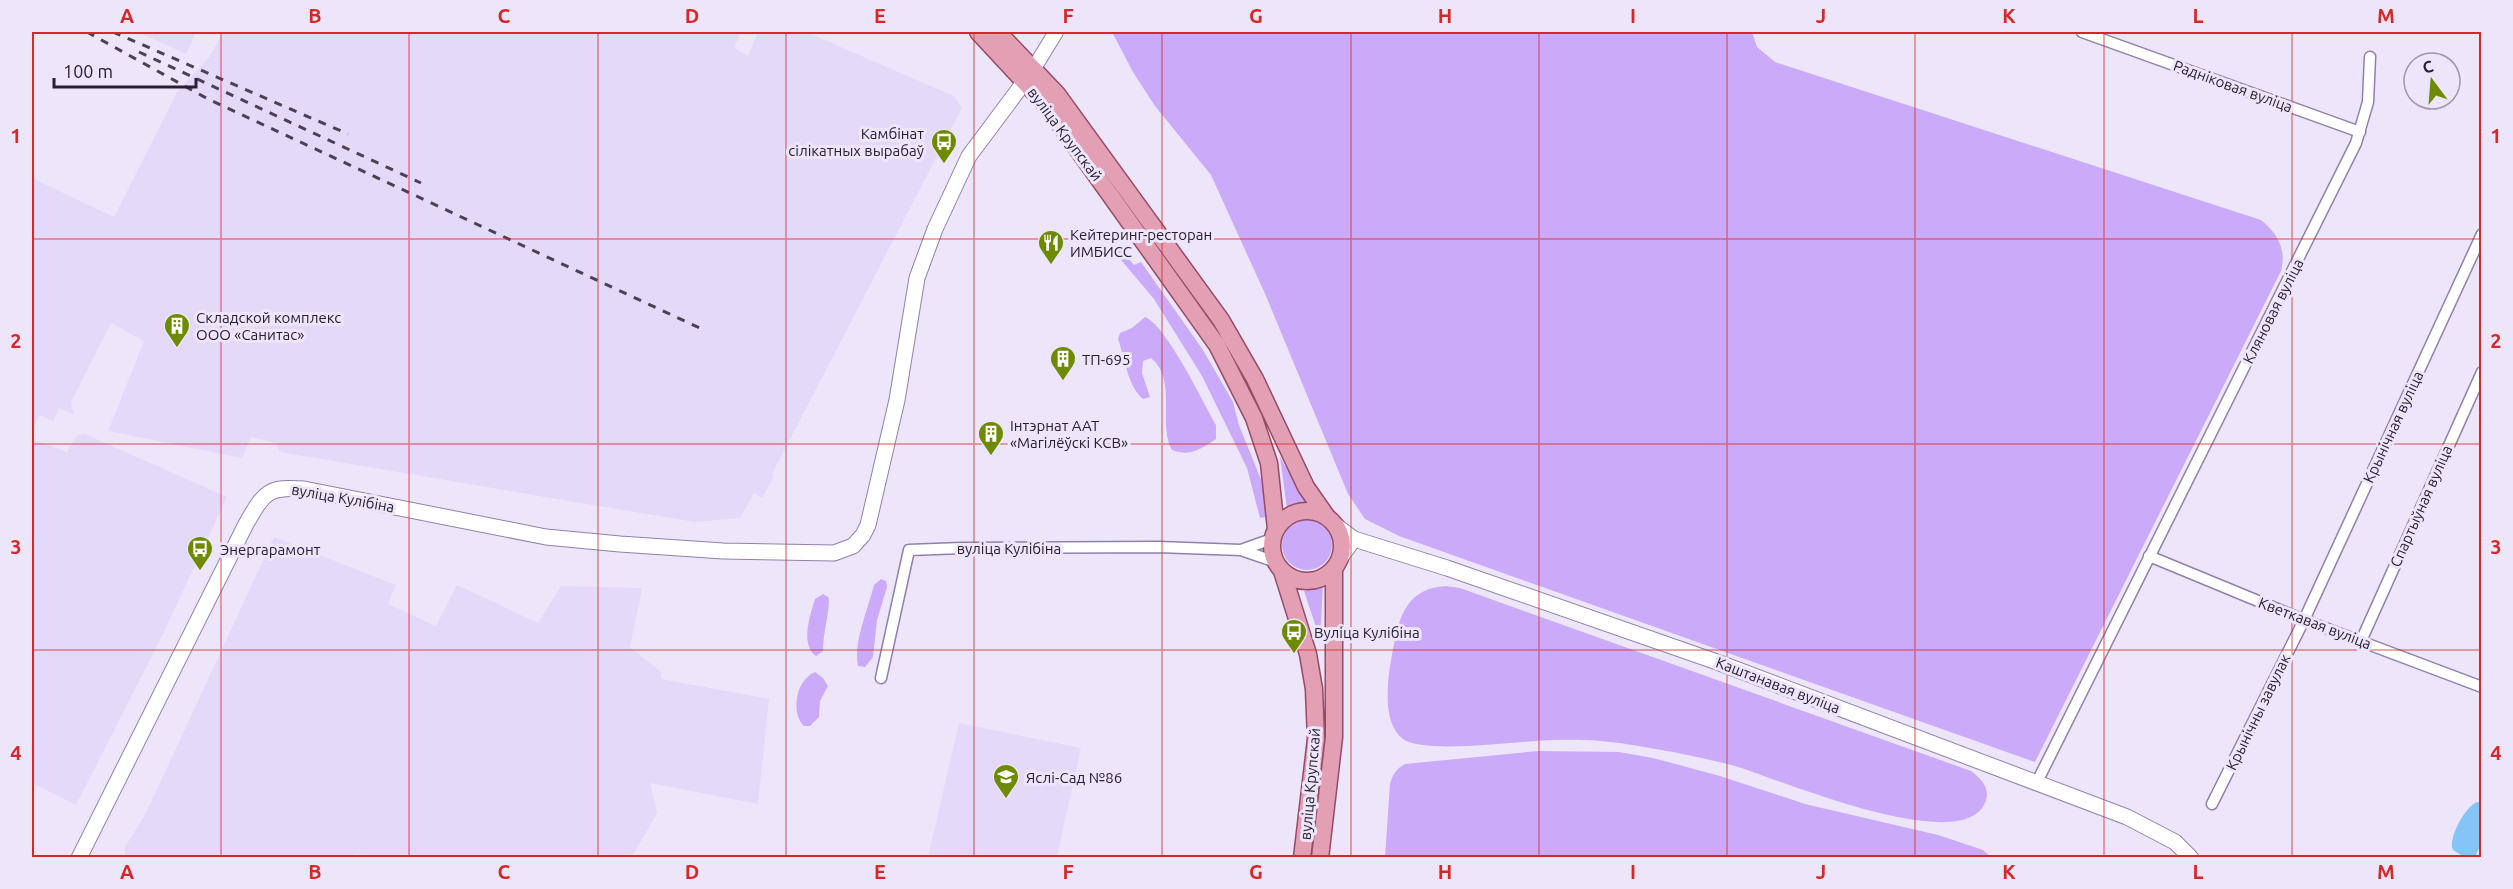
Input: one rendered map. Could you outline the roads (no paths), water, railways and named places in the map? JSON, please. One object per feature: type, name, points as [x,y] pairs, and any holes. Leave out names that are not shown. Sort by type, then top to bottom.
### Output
[{"type":"main road","points":[[978,32],[1029,74]]},
{"type":"main road","points":[[998,32],[1029,74]]},
{"type":"main road","name":"вуліца Крупскай","points":[[1029,74],[1111,166],[1221,320],[1255,379],[1306,487],[1331,521]]},
{"type":"main road","name":"вуліца Крупскай","points":[[1029,74],[1046,105],[1174,283],[1226,362],[1254,418],[1269,463],[1274,534]]},
{"type":"main road","name":"вуліца Крупскай","points":[[827,554],[853,546],[868,525],[897,400],[917,278],[935,229],[969,156],[1029,74]]},
{"type":"main road","name":"вуліца Кулібіна","points":[[79,858],[246,524],[261,498],[280,487],[304,489],[546,537],[712,550],[827,554]]},
{"type":"main road","points":[[1337,563],[1342,546],[1341,535],[1331,521],[1304,511],[1293,513],[1283,519],[1274,534],[1279,567],[1292,578],[1303,581],[1325,576],[1337,563],[1354,539]]},
{"type":"main road","name":"Каштанавая вуліца","points":[[1331,521],[1354,539],[1447,568],[1717,662],[2127,817],[2175,842],[2191,858]]},
{"type":"main road","name":"вуліца Крупскай","points":[[1320,858],[1334,737],[1337,563]]},
{"type":"main road","name":"вуліца Крупскай","points":[[1279,567],[1308,654],[1314,688],[1316,739],[1302,858]]},
{"type":"street","points":[[1029,74],[1056,32]]},
{"type":"street","name":"Радніковая вуліца","points":[[2082,32],[2107,36],[2360,132]]},
{"type":"street","name":"Кляновая вуліца","points":[[2037,783],[2360,132],[2368,102],[2370,57]]},
{"type":"street","name":"Крынічная вуліца","points":[[2304,620],[2481,234]]},
{"type":"street","name":"Спартыўная вуліца","points":[[2361,640],[2481,372]]},
{"type":"street","name":"вуліца Кулібіна","points":[[1241,550],[1274,534]]},
{"type":"street","name":"вуліца Кулібіна","points":[[880,678],[909,550],[1147,547],[1241,550],[1279,567]]},
{"type":"street","name":"Кветкавая вуліца","points":[[2149,556],[2304,620],[2481,685]]},
{"type":"street","name":"Крынічны завулак","points":[[2212,804],[2304,620]]},
{"type":"water","points":[[2478,802],[2481,803],[2481,844],[2475,857],[2464,857],[2453,850],[2455,831],[2463,815]]},
{"type":"railway","points":[[87,32],[208,99],[704,330]]},
{"type":"railway","points":[[113,32],[348,134]]},
{"type":"railway","points":[[139,52],[421,183]]},
{"type":"place","name":"Камбінат сілікатных вырабаў","points":[[944,165]]},
{"type":"place","name":"Кейтеринг-ресторан ИМБИСС","points":[[1051,266]]},
{"type":"place","name":"Складской комплекс ООО «Санитас»","points":[[177,349]]},
{"type":"place","name":"ТП-695","points":[[1063,382]]},
{"type":"place","name":"Інтэрнат ААТ «Магілёўскі КСВ»","points":[[991,457]]},
{"type":"place","name":"Энергарамонт","points":[[200,572]]},
{"type":"place","name":"Вуліца Кулібіна","points":[[1294,655]]},
{"type":"place","name":"Яслі-Сад №86","points":[[1006,800]]}]
